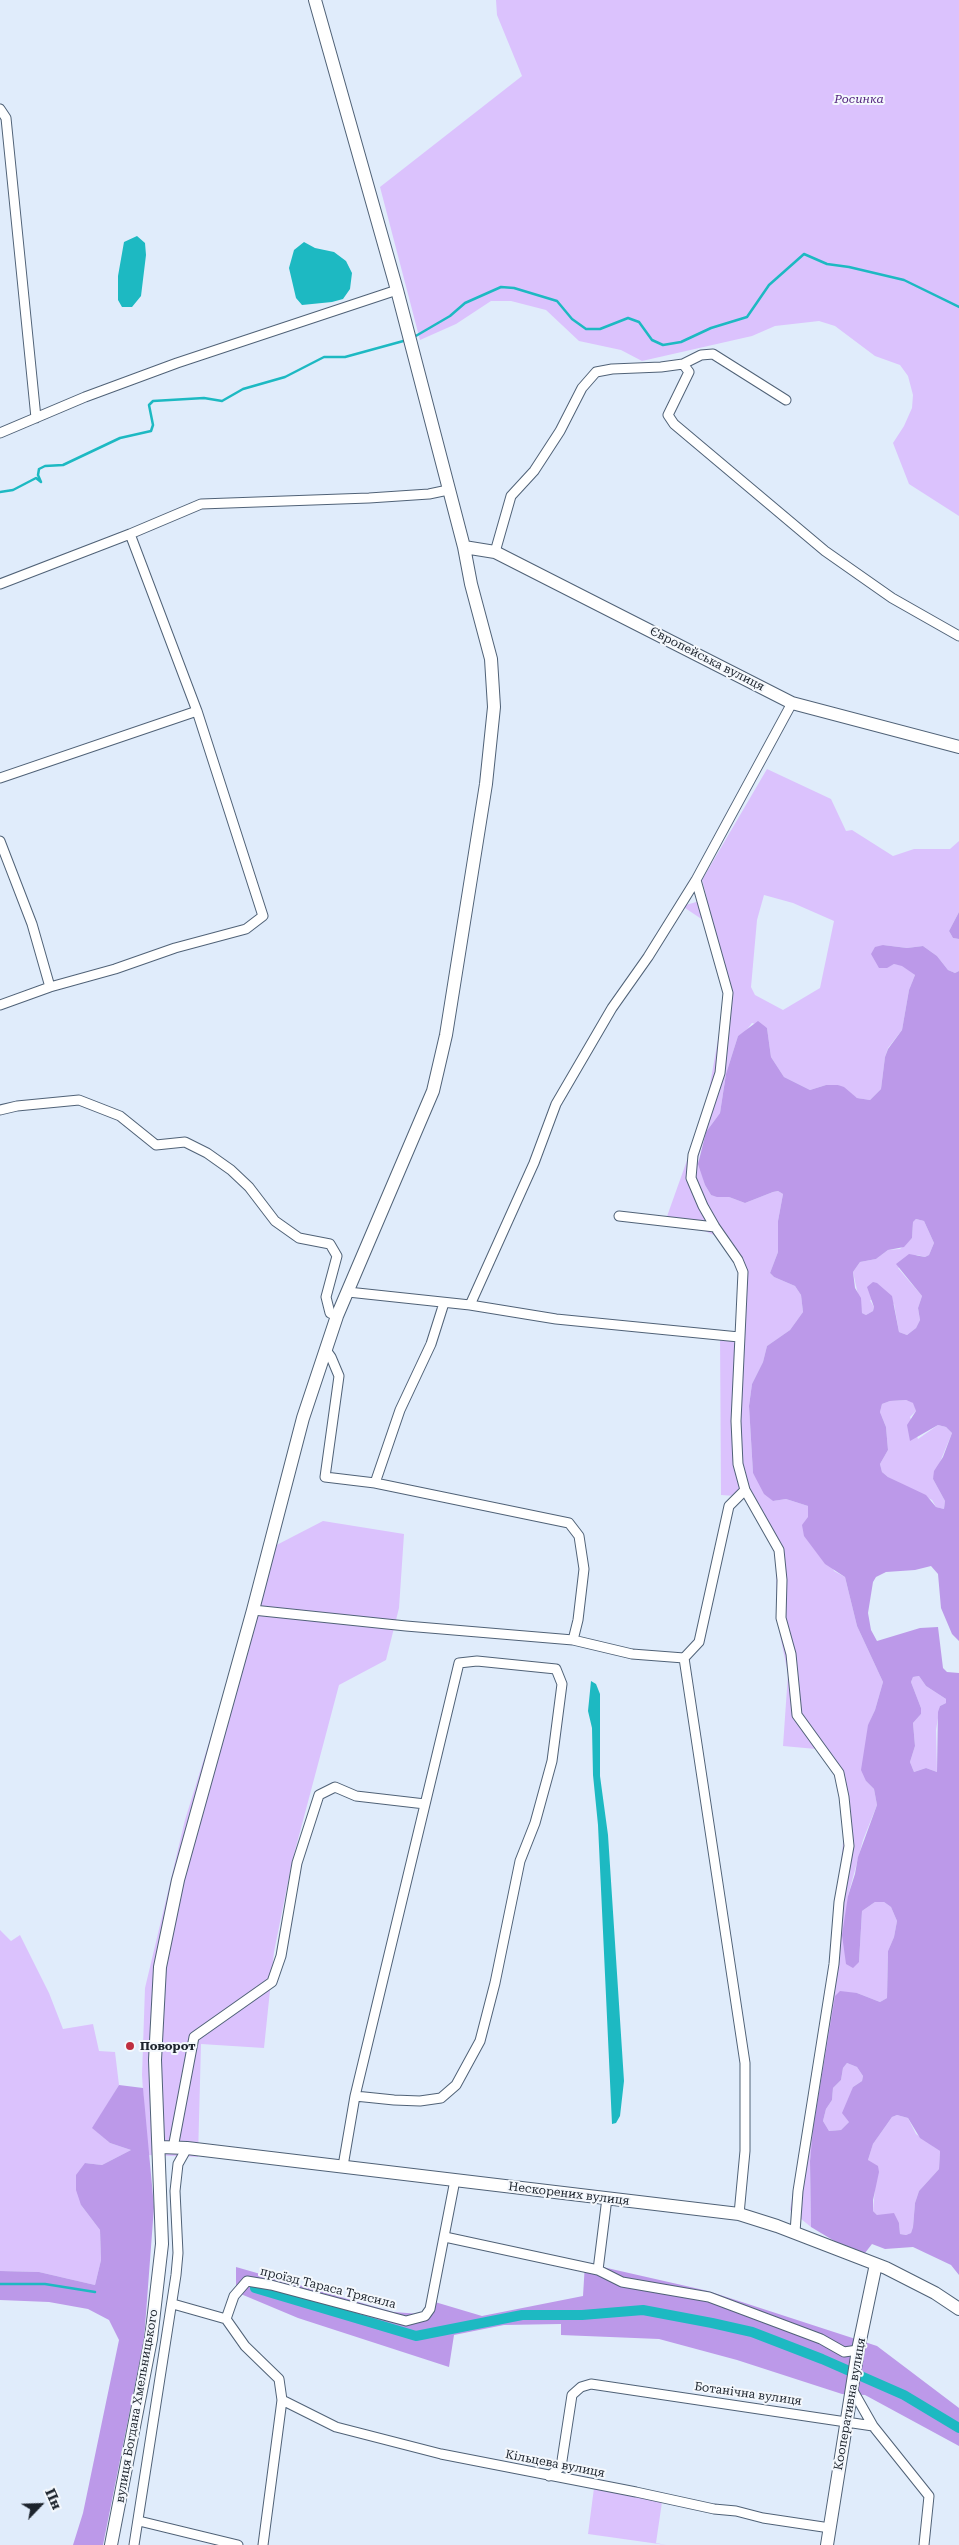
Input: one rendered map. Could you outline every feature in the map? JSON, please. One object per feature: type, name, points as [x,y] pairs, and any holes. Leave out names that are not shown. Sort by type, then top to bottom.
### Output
[{"type":"main road","name":"вулиця Богдана Хмельницького","points":[[112,2545],[152,2329],[162,2244],[160,2147],[155,2060],[160,1967],[178,1880],[253,1610],[303,1418],[337,1316],[434,1091],[446,1035],[483,804],[494,707],[491,659],[471,584],[464,547],[397,290],[314,0]]},
{"type":"main road","name":"Європейська вулиця","points":[[464,547],[495,552],[792,703],[959,747]]},
{"type":"main road","name":"Нескорених вулиця","points":[[160,2147],[187,2148],[343,2166],[739,2214],[795,2232],[876,2264],[917,2283],[959,2309]]},
{"type":"main road","name":"Кооперативна вулиця","points":[[827,2545],[858,2350],[876,2264]]},
{"type":"street","points":[[0,109],[6,118],[36,418]]},
{"type":"street","points":[[0,433],[177,363],[397,290]]},
{"type":"street","points":[[495,552],[511,496],[534,471],[560,431],[582,388],[596,372],[612,368],[661,367],[683,364],[701,355],[713,354],[786,400]]},
{"type":"street","points":[[683,364],[689,372],[668,415],[674,424],[825,551],[892,598],[959,636]]},
{"type":"street","points":[[0,584],[130,534],[201,504],[379,497],[428,494],[448,490]]},
{"type":"street","points":[[0,1005],[50,987],[115,969],[175,948],[246,929],[263,916],[197,711],[130,534]]},
{"type":"street","points":[[470,1306],[534,1162],[556,1104],[612,1008],[648,957],[696,880],[792,703]]},
{"type":"street","points":[[0,778],[197,711]]},
{"type":"street","points":[[0,841],[32,924],[50,987]]},
{"type":"street","points":[[696,880],[728,993],[720,1074],[693,1155],[691,1178],[715,1227],[738,1260],[743,1272],[736,1420],[738,1464],[745,1490],[778,1550],[782,1580],[781,1618],[791,1654],[797,1715],[838,1773],[844,1797],[849,1846],[839,1902],[834,1964],[798,2192],[795,2232]]},
{"type":"street","points":[[0,1110],[17,1106],[79,1100],[120,1116],[156,1145],[184,1142],[207,1153],[231,1170],[249,1187],[275,1222],[299,1238],[330,1244],[337,1256],[326,1297],[330,1313],[337,1316]]},
{"type":"street","points":[[619,1216],[715,1227]]},
{"type":"street","points":[[348,1292],[470,1306],[556,1319],[739,1337]]},
{"type":"street","points":[[375,1483],[400,1410],[431,1344],[444,1303]]},
{"type":"street","points":[[326,1350],[339,1376],[325,1476],[375,1483],[569,1523],[578,1536],[584,1570],[578,1620],[573,1640]]},
{"type":"street","points":[[684,1658],[699,1642],[729,1506],[745,1490]]},
{"type":"street","points":[[253,1610],[573,1640],[632,1654],[684,1658]]},
{"type":"street","points":[[684,1658],[745,2063],[745,2151],[739,2214]]},
{"type":"street","points":[[343,2166],[355,2096],[459,1663],[478,1661],[556,1670],[562,1684],[552,1761],[535,1823],[520,1861],[495,1984],[480,2041],[456,2085],[441,2098],[420,2101],[355,2096]]},
{"type":"street","points":[[173,2148],[194,2037],[272,1982],[280,1956],[297,1863],[319,1794],[334,1787],[356,1796],[425,1804]]},
{"type":"street","points":[[134,2545],[173,2304],[178,2254],[175,2191],[178,2164],[187,2148]]},
{"type":"street","name":"проїзд Тараса Трясила","points":[[226,2319],[234,2296],[247,2281],[271,2285],[406,2321],[425,2316],[430,2309],[455,2180]]},
{"type":"street","points":[[598,2270],[607,2198]]},
{"type":"street","points":[[444,2237],[598,2270],[622,2282],[709,2297],[821,2340],[844,2352],[858,2350]]},
{"type":"street","points":[[173,2304],[226,2319],[245,2346],[279,2379],[282,2400],[263,2545]]},
{"type":"street","name":"Ботанічна вулиця","points":[[549,2476],[561,2467],[572,2394],[581,2387],[591,2384],[873,2426]]},
{"type":"street","points":[[852,2388],[873,2426],[929,2496],[924,2545]]},
{"type":"street","name":"Кільцева вулиця","points":[[282,2400],[336,2427],[441,2454],[714,2509],[736,2511],[763,2518],[830,2528]]},
{"type":"street","points":[[139,2521],[238,2545]]},
{"type":"green space","name":"Росинка","points":[[496,0],[959,0],[959,516],[909,484],[893,443],[904,426],[912,408],[913,395],[908,376],[900,365],[875,356],[835,326],[819,321],[775,326],[752,336],[642,361],[621,350],[579,341],[546,310],[511,301],[491,301],[456,324],[420,340],[380,187],[522,76],[497,15]]},
{"type":"green space","points":[[767,769],[831,799],[846,831],[852,830],[893,856],[914,849],[950,849],[959,841],[959,912],[949,931],[953,938],[959,939],[959,971],[955,973],[948,970],[937,956],[923,946],[907,948],[883,945],[887,967],[894,964],[902,965],[915,975],[909,990],[902,1030],[888,1048],[885,1057],[881,1089],[870,1100],[857,1098],[838,1085],[826,1085],[810,1090],[784,1077],[771,1057],[767,1028],[752,1023],[745,1032],[738,1036],[726,1074],[720,1113],[706,1132],[698,1159],[705,1185],[711,1195],[729,1197],[745,1203],[773,1192],[778,1191],[783,1194],[778,1221],[778,1252],[770,1273],[774,1277],[795,1286],[801,1295],[803,1312],[790,1330],[767,1346],[763,1362],[752,1384],[749,1406],[753,1473],[773,1501],[786,1499],[808,1506],[809,1517],[834,1571],[845,1577],[857,1626],[883,1682],[868,1726],[866,1781],[874,1789],[877,1805],[863,1840],[848,1896],[859,1962],[862,1911],[875,1902],[884,1902],[891,1907],[897,1921],[894,1937],[888,1951],[887,1998],[880,2002],[857,1993],[812,2145],[810,2161],[811,2227],[790,2210],[832,1957],[845,1822],[841,1783],[827,1750],[783,1746],[788,1674],[777,1620],[776,1549],[749,1497],[721,1495],[720,1333],[735,1333],[742,1261],[730,1242],[700,1229],[665,1222],[706,1107],[728,983],[709,924],[682,906],[707,899],[702,880]],"holes":[[[764,895],[793,903],[834,921],[820,988],[783,1010],[755,995],[751,987],[757,920]]]},
{"type":"green space","points":[[916,1219],[924,1221],[934,1243],[929,1255],[925,1257],[917,1255],[898,1268],[922,1296],[918,1308],[920,1320],[916,1328],[907,1335],[899,1332],[894,1304],[870,1300],[874,1307],[873,1311],[866,1315],[862,1313],[853,1272],[860,1262],[876,1259],[888,1250],[900,1249],[912,1238],[913,1222]]},
{"type":"green space","points":[[906,1400],[914,1403],[916,1411],[910,1417],[918,1439],[938,1425],[946,1427],[952,1433],[933,1479],[945,1501],[944,1509],[936,1507],[932,1500],[882,1472],[880,1464],[888,1450],[886,1427],[880,1412],[882,1404],[890,1401]]},
{"type":"green space","points":[[323,1521],[404,1534],[399,1608],[386,1660],[339,1685],[292,1862],[274,1952],[264,2048],[201,2044],[198,2157],[147,2155],[142,2075],[145,1988],[185,1820],[223,1697],[263,1552]]},
{"type":"green space","points":[[919,1676],[926,1686],[946,1699],[946,1703],[940,1706],[936,1730],[937,1772],[926,1768],[914,1772],[910,1762],[915,1746],[913,1723],[921,1714],[921,1708],[911,1682],[913,1677]]},
{"type":"green space","points":[[0,1930],[11,1941],[20,1935],[49,1993],[63,2029],[93,2024],[99,2051],[115,2052],[119,2085],[93,2128],[110,2143],[131,2150],[102,2165],[85,2163],[81,2205],[100,2230],[101,2260],[95,2285],[39,2272],[0,2271]]},
{"type":"green space","points":[[847,2063],[857,2067],[863,2076],[862,2081],[853,2087],[849,2122],[841,2130],[829,2131],[823,2121],[826,2109],[832,2100],[833,2088],[841,2080],[843,2068]]},
{"type":"green space","points":[[897,2115],[908,2118],[916,2134],[940,2151],[939,2169],[919,2191],[915,2203],[913,2227],[911,2233],[906,2235],[900,2234],[899,2223],[877,2215],[873,2211],[875,2188],[868,2160],[873,2144],[892,2117]]},
{"type":"green space","points":[[594,2488],[662,2502],[656,2543],[666,2545],[588,2534]]},
{"type":"shaded area","points":[[959,912],[959,939],[953,938],[949,931]]},
{"type":"shaded area","points":[[883,945],[907,948],[923,946],[937,956],[948,970],[955,973],[959,971],[959,1641],[952,1634],[941,1608],[938,1574],[931,1566],[915,1570],[886,1572],[876,1577],[873,1582],[868,1613],[871,1630],[877,1641],[920,1628],[938,1627],[943,1668],[947,1672],[959,1673],[959,2275],[951,2265],[913,2247],[885,2249],[872,2244],[865,2253],[836,2242],[811,2227],[810,2161],[813,2129],[835,1996],[840,1991],[857,1993],[880,2002],[887,1998],[888,1951],[894,1937],[897,1921],[891,1907],[884,1902],[875,1902],[862,1911],[859,1962],[853,1968],[846,1964],[842,1935],[848,1896],[858,1857],[877,1805],[874,1789],[866,1781],[861,1770],[868,1725],[875,1710],[883,1682],[857,1626],[845,1577],[825,1564],[804,1536],[802,1525],[808,1517],[808,1506],[786,1499],[773,1501],[764,1494],[753,1473],[749,1406],[752,1384],[763,1362],[767,1346],[790,1330],[803,1312],[801,1295],[795,1286],[774,1277],[770,1273],[778,1252],[778,1221],[783,1194],[778,1191],[773,1192],[745,1203],[729,1197],[711,1195],[705,1185],[698,1164],[706,1132],[720,1113],[726,1074],[738,1036],[758,1021],[767,1028],[771,1057],[784,1077],[810,1090],[826,1085],[838,1085],[844,1087],[857,1098],[870,1100],[881,1089],[885,1057],[888,1049],[902,1030],[909,990],[915,975],[902,966],[894,964],[887,968],[879,968],[871,954],[875,947]],"holes":[[[916,1219],[924,1221],[934,1243],[929,1255],[925,1257],[909,1254],[896,1264],[922,1296],[918,1308],[920,1320],[916,1328],[907,1335],[899,1332],[892,1296],[877,1283],[873,1282],[867,1287],[874,1307],[873,1311],[866,1315],[862,1313],[861,1298],[855,1288],[853,1272],[860,1262],[876,1259],[888,1250],[904,1247],[912,1238],[913,1222]],[[906,1400],[913,1403],[916,1411],[907,1425],[910,1441],[938,1425],[946,1427],[952,1433],[943,1457],[934,1471],[933,1479],[945,1501],[944,1509],[936,1507],[926,1495],[888,1477],[882,1472],[880,1464],[888,1450],[886,1427],[880,1412],[882,1404],[890,1401]],[[919,1676],[926,1686],[946,1699],[946,1703],[940,1706],[938,1712],[937,1772],[926,1768],[914,1772],[910,1762],[915,1746],[913,1723],[921,1714],[921,1708],[911,1682],[913,1677]],[[847,2063],[857,2067],[863,2076],[862,2081],[853,2087],[842,2113],[849,2122],[841,2130],[829,2131],[823,2121],[826,2109],[832,2100],[833,2088],[841,2080],[843,2068]],[[897,2115],[908,2118],[920,2138],[940,2151],[939,2169],[919,2191],[915,2203],[913,2227],[911,2233],[906,2235],[900,2234],[899,2223],[894,2213],[877,2215],[873,2211],[873,2200],[879,2172],[878,2166],[868,2160],[873,2144],[892,2117]]]},
{"type":"shaded area","points":[[119,2085],[143,2088],[154,2207],[144,2340],[103,2545],[73,2545],[83,2513],[119,2340],[109,2320],[88,2309],[49,2302],[0,2300],[0,2271],[39,2272],[95,2285],[101,2260],[100,2230],[81,2205],[76,2190],[76,2175],[85,2163],[102,2165],[131,2150],[110,2143],[92,2128]]},
{"type":"shaded area","points":[[585,2263],[708,2291],[877,2346],[959,2408],[959,2446],[865,2395],[842,2394],[737,2360],[659,2339],[561,2335],[561,2324],[504,2325],[454,2335],[449,2367],[298,2318],[236,2292],[236,2267],[393,2312],[421,2314],[435,2302],[482,2316],[583,2296]]},
{"type":"water","points":[[137,236],[145,243],[146,255],[141,296],[132,307],[122,307],[118,300],[118,276],[124,242]]},
{"type":"water","points":[[304,242],[315,248],[334,252],[346,261],[352,273],[350,289],[343,299],[302,305],[296,298],[289,268],[294,250]]},
{"type":"water","points":[[591,1681],[596,1684],[600,1694],[600,1776],[608,1835],[624,2081],[620,2116],[616,2123],[612,2124],[598,1825],[593,1775],[592,1728],[588,1711]]},
{"type":"waterway","points":[[414,337],[450,316],[465,303],[501,287],[514,288],[557,301],[572,319],[586,329],[600,329],[628,318],[639,322],[652,340],[663,345],[681,342],[711,328],[747,317],[769,285],[804,254],[827,264],[849,267],[904,280],[959,307]]},
{"type":"waterway","points":[[0,492],[13,490],[36,478],[41,482],[38,475],[39,469],[45,466],[63,465],[120,438],[151,431],[153,425],[149,405],[153,401],[204,398],[222,401],[243,389],[285,377],[324,357],[345,357],[407,340]]},
{"type":"waterway","points":[[0,2284],[45,2284],[95,2292]]},
{"type":"waterway","points":[[255,2288],[416,2336],[522,2315],[582,2315],[643,2310],[712,2323],[752,2332],[822,2359],[904,2395],[959,2428]]},
{"type":"place","name":"Поворот","points":[[130,2046]]}]
